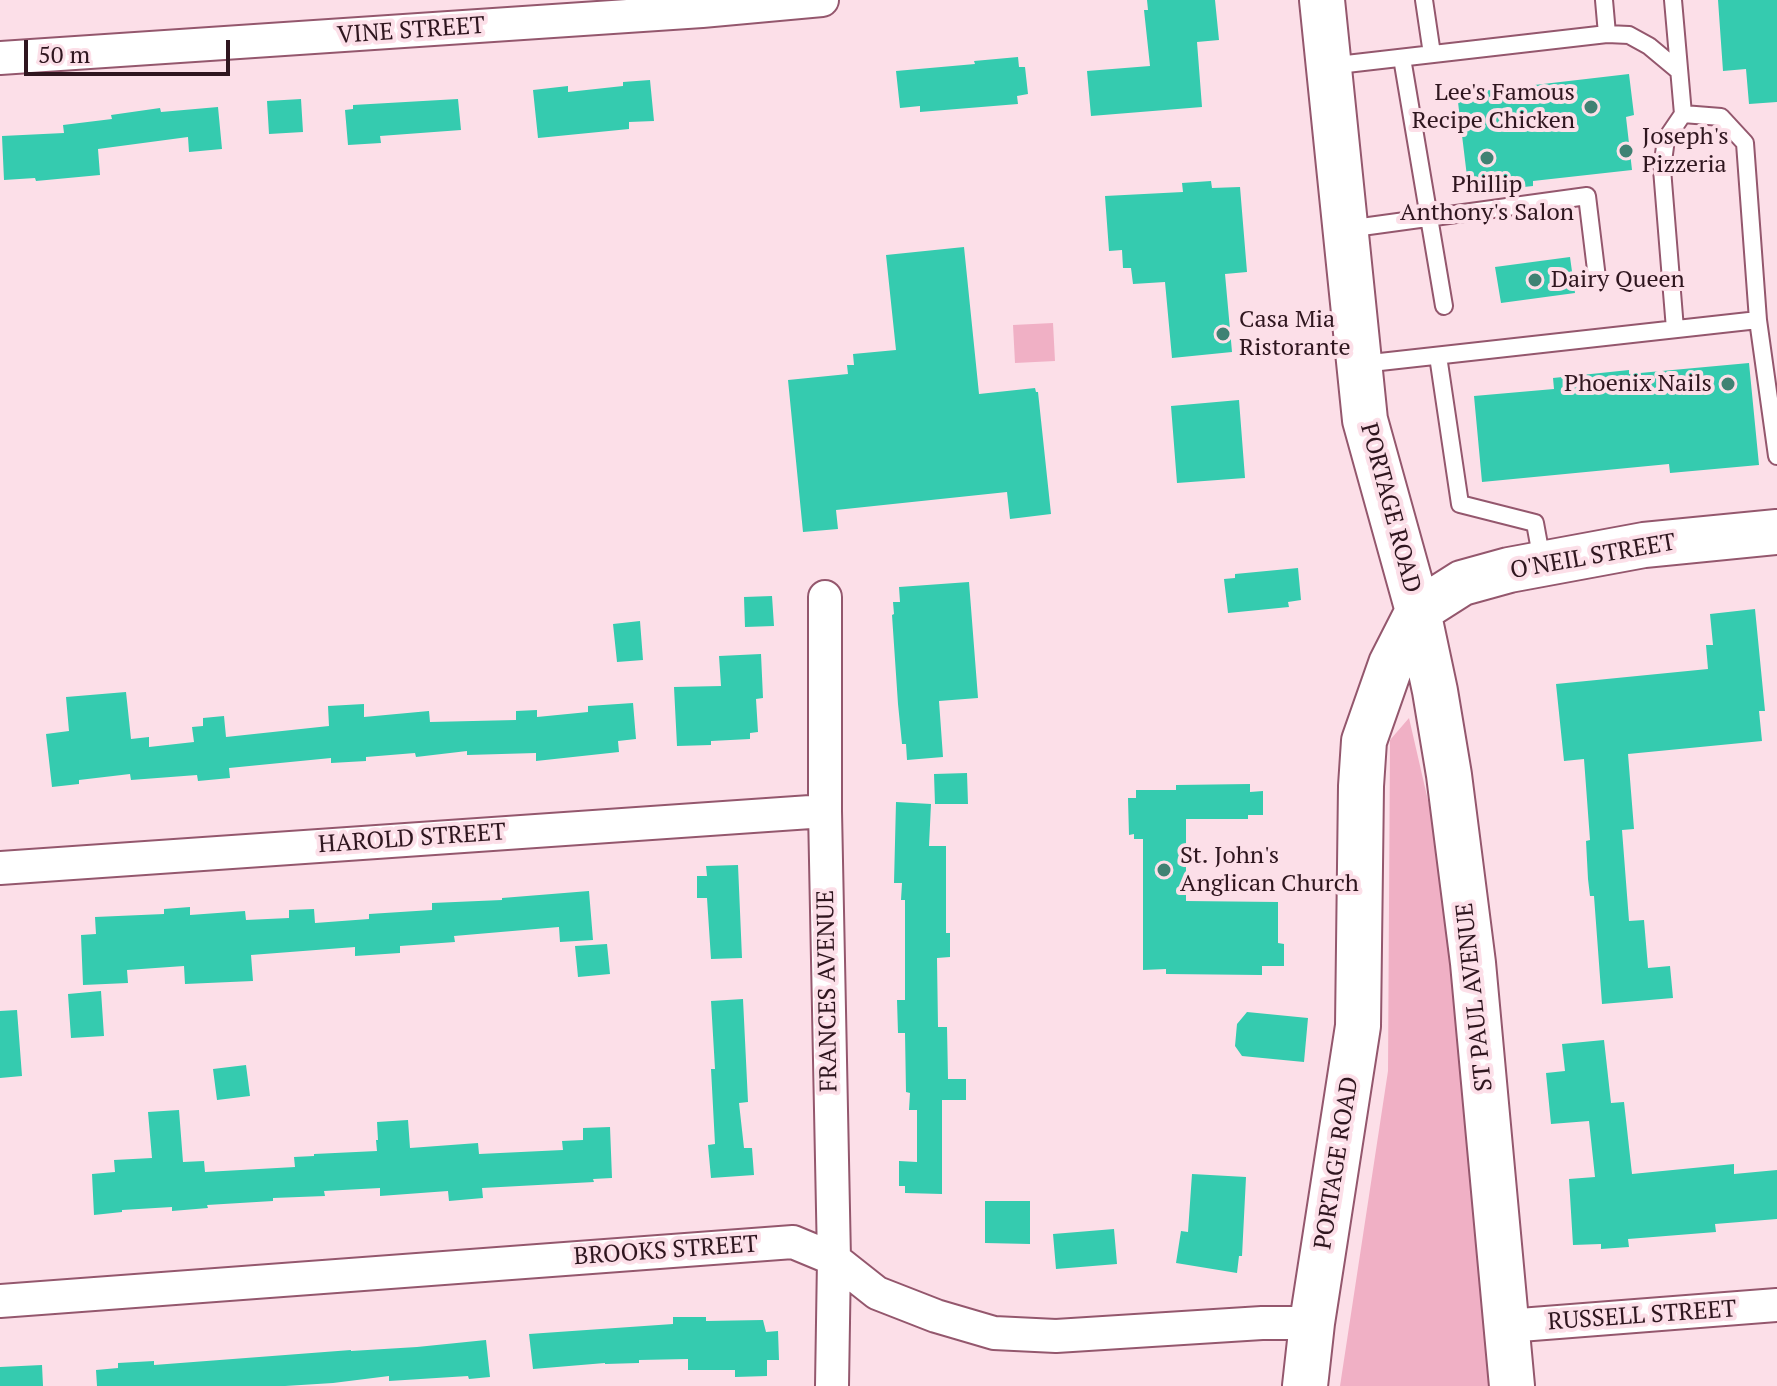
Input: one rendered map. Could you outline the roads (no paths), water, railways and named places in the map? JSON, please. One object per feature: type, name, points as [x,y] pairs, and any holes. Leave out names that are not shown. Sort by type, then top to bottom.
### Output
[{"type":"main road","name":"PORTAGE ROAD","points":[[1305,1386],[1358,1026],[1364,741],[1391,664],[1418,611],[1365,420],[1322,0]]},
{"type":"main road","name":"O'NEIL STREET","points":[[1418,611],[1462,583],[1509,570],[1644,545],[1777,532]]},
{"type":"main road","name":"ST PAUL AVENUE","points":[[1418,611],[1449,775],[1473,963],[1512,1386]]},
{"type":"street","name":"VINE STREET","points":[[0,58],[702,11],[822,0]]},
{"type":"street","name":"FRANCES AVENUE","points":[[825,597],[825,811],[834,1259],[832,1386]]},
{"type":"street","name":"HAROLD STREET","points":[[0,868],[825,811]]},
{"type":"street","name":"BROOKS STREET","points":[[0,1301],[793,1242],[834,1259],[877,1293],[936,1316],[994,1333],[1056,1336],[1262,1323],[1312,1323]]},
{"type":"street","name":"RUSSELL STREET","points":[[1507,1326],[1777,1305]]},
{"type":"lane","points":[[1424,0],[1432,54]]},
{"type":"lane","points":[[1604,0],[1607,34]]},
{"type":"lane","points":[[1673,0],[1683,114],[1666,139],[1662,169],[1675,329]]},
{"type":"lane","points":[[1329,66],[1607,34],[1629,35],[1649,46],[1679,71]]},
{"type":"lane","points":[[1402,58],[1444,306]]},
{"type":"lane","points":[[1683,114],[1721,117],[1745,143],[1758,320],[1777,456]]},
{"type":"lane","points":[[1346,230],[1587,196],[1597,278]]},
{"type":"lane","points":[[1359,364],[1758,320]]},
{"type":"lane","points":[[1438,356],[1460,504],[1535,523],[1542,563]]},
{"type":"place","name":"Lee's Famous Recipe Chicken","points":[[1591,107]]},
{"type":"place","name":"Joseph's Pizzeria","points":[[1626,151]]},
{"type":"place","name":"Phillip Anthony's Salon","points":[[1487,158]]},
{"type":"place","name":"Dairy Queen","points":[[1535,280]]},
{"type":"place","name":"Casa Mia Ristorante","points":[[1223,334]]},
{"type":"place","name":"Phoenix Nails","points":[[1728,384]]},
{"type":"place","name":"St. John's Anglican Church","points":[[1164,870]]}]
